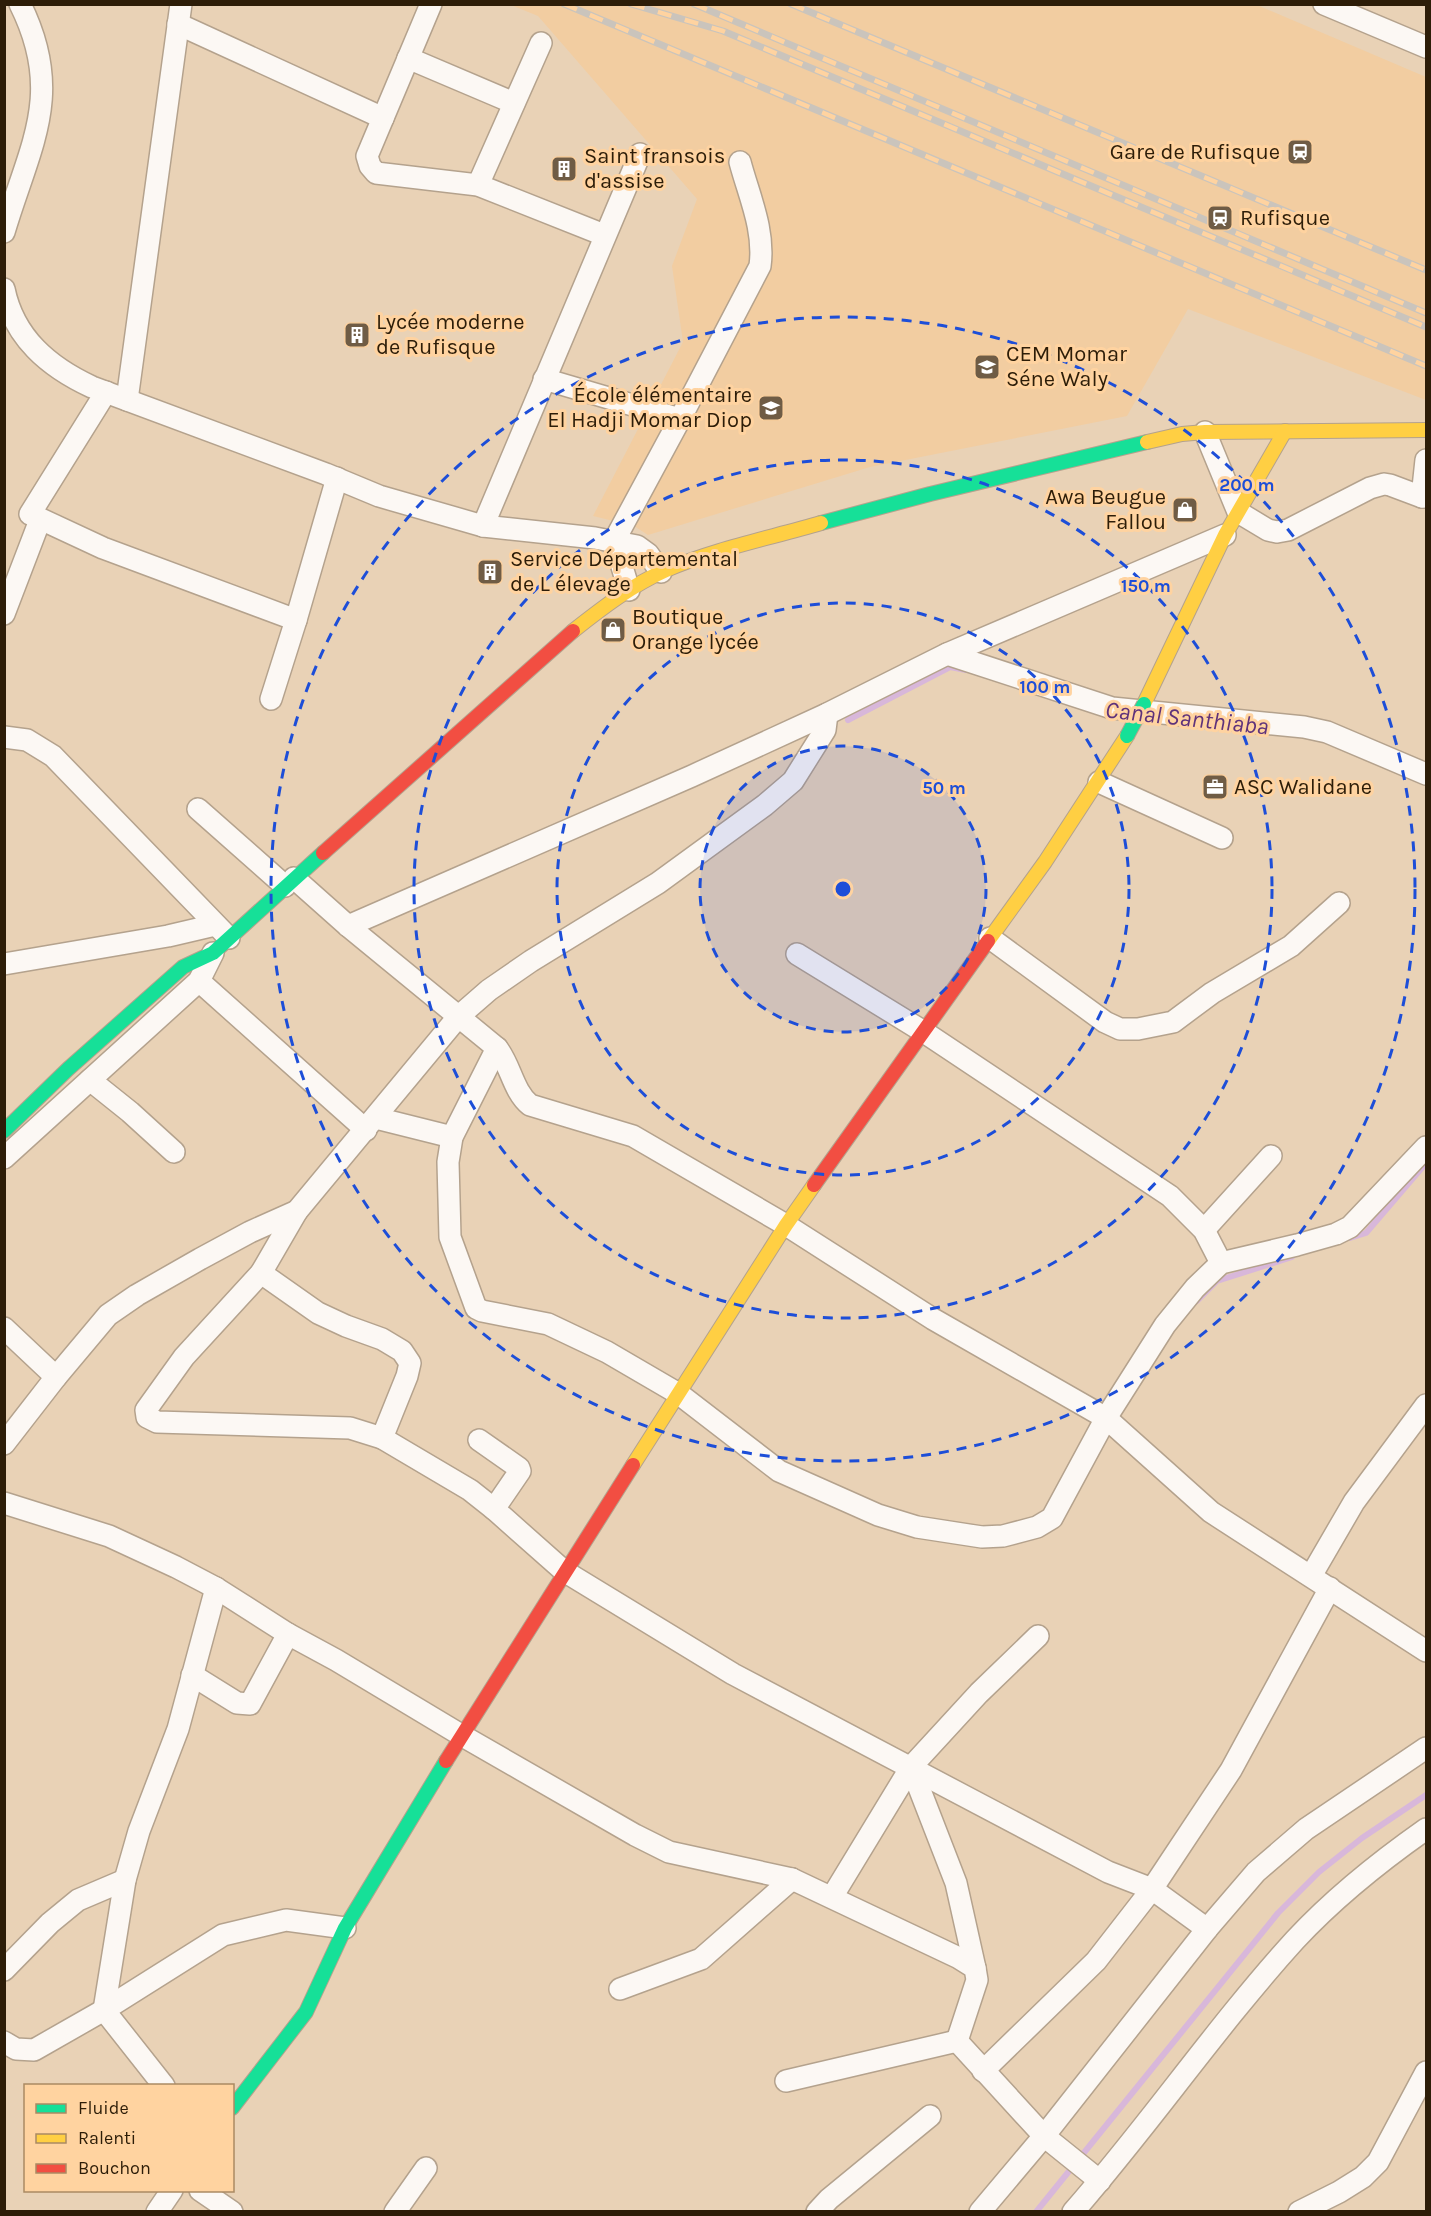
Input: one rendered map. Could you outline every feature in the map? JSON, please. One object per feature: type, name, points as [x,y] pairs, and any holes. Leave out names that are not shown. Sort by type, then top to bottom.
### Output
[{"type":"street","points":[[4,232],[39,123],[43,87],[40,56],[33,30],[20,4]]},
{"type":"street","points":[[431,4],[367,156],[370,166],[376,173],[478,185],[604,235]]},
{"type":"street","points":[[1324,4],[1426,47]]},
{"type":"street","points":[[128,400],[179,14],[383,118]]},
{"type":"street","points":[[478,185],[541,43]]},
{"type":"street","points":[[408,58],[514,103]]},
{"type":"street","points":[[483,526],[640,154]]},
{"type":"street","points":[[613,543],[760,266],[762,248],[759,229],[740,162]]},
{"type":"street","points":[[4,289],[15,322],[37,351],[67,375],[106,392],[379,495],[483,526],[595,538],[637,546],[648,554],[660,572]]},
{"type":"street","points":[[544,379],[680,419]]},
{"type":"street","points":[[106,392],[30,514],[103,548],[296,620]]},
{"type":"street","points":[[4,1158],[199,981],[222,932],[289,882],[390,790],[561,641],[629,590],[660,572],[831,519],[1182,434],[1426,430]]},
{"type":"street","points":[[234,2105],[306,2012],[345,1928],[461,1735],[786,1225],[1045,862],[1099,782],[1144,704],[1225,535],[1285,431]]},
{"type":"street","points":[[1205,432],[1238,512],[1268,530],[1277,532],[1288,530],[1370,488],[1384,484],[1424,497],[1426,460]]},
{"type":"street","points":[[271,699],[337,478]]},
{"type":"street","points":[[4,614],[40,520]]},
{"type":"street","points":[[348,926],[632,803],[827,714],[947,654],[1225,535]]},
{"type":"street","points":[[613,543],[629,590]]},
{"type":"street","points":[[947,654],[1112,708],[1304,727],[1327,732],[1426,774]]},
{"type":"street","points":[[827,714],[825,730],[793,782],[765,806],[658,883],[489,990],[458,1017],[297,1211],[261,1273],[184,1357],[146,1410],[147,1417],[157,1422],[350,1428],[382,1438],[470,1490],[564,1571],[733,1674],[1108,1872],[1152,1889],[1207,1929]]},
{"type":"street","points":[[4,737],[27,740],[53,756],[222,932]]},
{"type":"street","points":[[1099,782],[1222,838]]},
{"type":"street","points":[[198,809],[348,926],[497,1048],[506,1059],[521,1098],[530,1105],[633,1136],[786,1225],[933,1319],[1106,1418],[1211,1512],[1426,1651]]},
{"type":"street","points":[[990,938],[1105,1022],[1120,1029],[1137,1029],[1173,1022],[1188,1013],[1212,993],[1291,946],[1339,903]]},
{"type":"street","points":[[4,963],[168,936],[222,932]]},
{"type":"street","points":[[4,1131],[68,1069],[183,967],[213,953]]},
{"type":"street","points":[[797,954],[924,1032],[1170,1196],[1204,1230],[1221,1263]]},
{"type":"street","points":[[199,981],[371,1124],[452,1137]]},
{"type":"street","points":[[497,1048],[452,1137],[448,1162],[450,1237],[476,1308],[548,1324],[607,1352],[679,1394],[769,1464],[799,1480],[878,1515],[917,1527],[982,1537],[1003,1536],[1037,1527],[1052,1518],[1106,1418],[1166,1325],[1195,1288],[1221,1263],[1297,1245],[1336,1234],[1350,1227],[1426,1148]]},
{"type":"street","points":[[90,1080],[174,1152]]},
{"type":"street","points":[[1204,1230],[1271,1156]]},
{"type":"street","points":[[4,1444],[108,1315],[137,1294],[200,1259],[250,1232],[297,1211]]},
{"type":"street","points":[[261,1273],[318,1313],[382,1339],[402,1351],[410,1363],[382,1438]]},
{"type":"street","points":[[4,1328],[56,1377]]},
{"type":"street","points":[[1311,1576],[1354,1502],[1426,1405]]},
{"type":"street","points":[[479,1440],[520,1471],[494,1509]]},
{"type":"street","points":[[4,1503],[109,1536],[216,1588],[288,1634],[635,1835],[669,1851],[792,1879],[959,1958],[975,1968]]},
{"type":"street","points":[[163,2084],[104,2010],[125,1880],[139,1831],[178,1729],[216,1588]]},
{"type":"street","points":[[983,2071],[1096,1961],[1152,1889],[1231,1770],[1330,1588]]},
{"type":"street","points":[[192,1675],[237,1704],[250,1704],[288,1634]]},
{"type":"street","points":[[832,1897],[911,1767],[978,1693],[1038,1636]]},
{"type":"street","points":[[980,2211],[1050,2140],[1207,1929],[1256,1872],[1306,1829],[1426,1748]]},
{"type":"street","points":[[911,1767],[956,1883],[975,1968],[977,1980],[957,2041]]},
{"type":"street","points":[[1073,2211],[1092,2174],[1296,1940],[1384,1858],[1426,1828]]},
{"type":"street","points":[[620,1989],[701,1959],[792,1879]]},
{"type":"street","points":[[4,1970],[50,1923],[78,1900],[125,1880]]},
{"type":"street","points":[[10,2051],[34,2050],[104,2010],[224,1935],[286,1920],[345,1928]]},
{"type":"street","points":[[957,2041],[1050,2140],[1092,2174]]},
{"type":"street","points":[[786,2081],[957,2041]]},
{"type":"street","points":[[1299,2211],[1319,2206],[1363,2177],[1378,2162],[1424,2087]]},
{"type":"street","points":[[817,2211],[930,2115]]},
{"type":"street","points":[[395,2211],[426,2168]]},
{"type":"street","points":[[157,2211],[171,2192]]},
{"type":"street","points":[[203,2192],[232,2211]]},
{"type":"shaded area","points":[[511,5],[1257,5],[1426,77],[1426,400],[1188,309],[1127,416],[870,467],[648,535],[634,526],[593,516],[683,342],[672,266],[697,199],[538,16]]},
{"type":"waterway","name":"Canal Santhiaba","points":[[848,720],[950,667],[966,670]]},
{"type":"waterway","points":[[1350,1238],[1366,1233],[1426,1163]]},
{"type":"waterway","points":[[1197,1301],[1217,1281],[1292,1257]]},
{"type":"waterway","points":[[1036,2212],[1278,1913],[1319,1872],[1362,1838],[1426,1795]]},
{"type":"railway","points":[[564,4],[1426,366]]},
{"type":"railway","points":[[631,4],[723,31],[1426,327]]},
{"type":"railway","points":[[694,4],[1426,313]]},
{"type":"railway","points":[[791,4],[1426,270]]},
{"type":"traffic: fast","points":[[821,523],[930,494],[1147,442]]},
{"type":"traffic: fast","points":[[1127,736],[1144,704]]},
{"type":"traffic: fast","points":[[4,1131],[68,1069],[183,967],[213,953],[323,853]]},
{"type":"traffic: fast","points":[[234,2105],[306,2012],[345,1928],[446,1761]]},
{"type":"traffic: slow","points":[[1147,442],[1182,434],[1205,432],[1426,430]]},
{"type":"traffic: slow","points":[[1144,704],[1225,535],[1285,431]]},
{"type":"traffic: slow","points":[[573,631],[629,590],[666,570],[723,550],[821,523]]},
{"type":"traffic: slow","points":[[988,941],[1045,862],[1127,736]]},
{"type":"traffic: slow","points":[[633,1465],[814,1185]]},
{"type":"traffic: jam","points":[[323,853],[573,631]]},
{"type":"traffic: jam","points":[[814,1185],[988,941]]},
{"type":"traffic: jam","points":[[446,1761],[633,1465]]},
{"type":"place","name":"Gare de Rufisque","points":[[1300,152]]},
{"type":"place","name":"Saint fransois d'assise","points":[[564,169]]},
{"type":"place","name":"Rufisque","points":[[1220,218]]},
{"type":"place","name":"Lycée moderne de Rufisque","points":[[357,335]]},
{"type":"place","name":"CEM Momar Séne Waly","points":[[987,367]]},
{"type":"place","name":"École élémentaire El Hadji Momar Diop","points":[[771,408]]},
{"type":"place","name":"Awa Beugue Fallou","points":[[1185,510]]},
{"type":"place","name":"Service Départemental de L élevage","points":[[490,572]]},
{"type":"place","name":"Boutique Orange lycée","points":[[613,630]]},
{"type":"place","name":"ASC Walidane","points":[[1215,787]]}]
